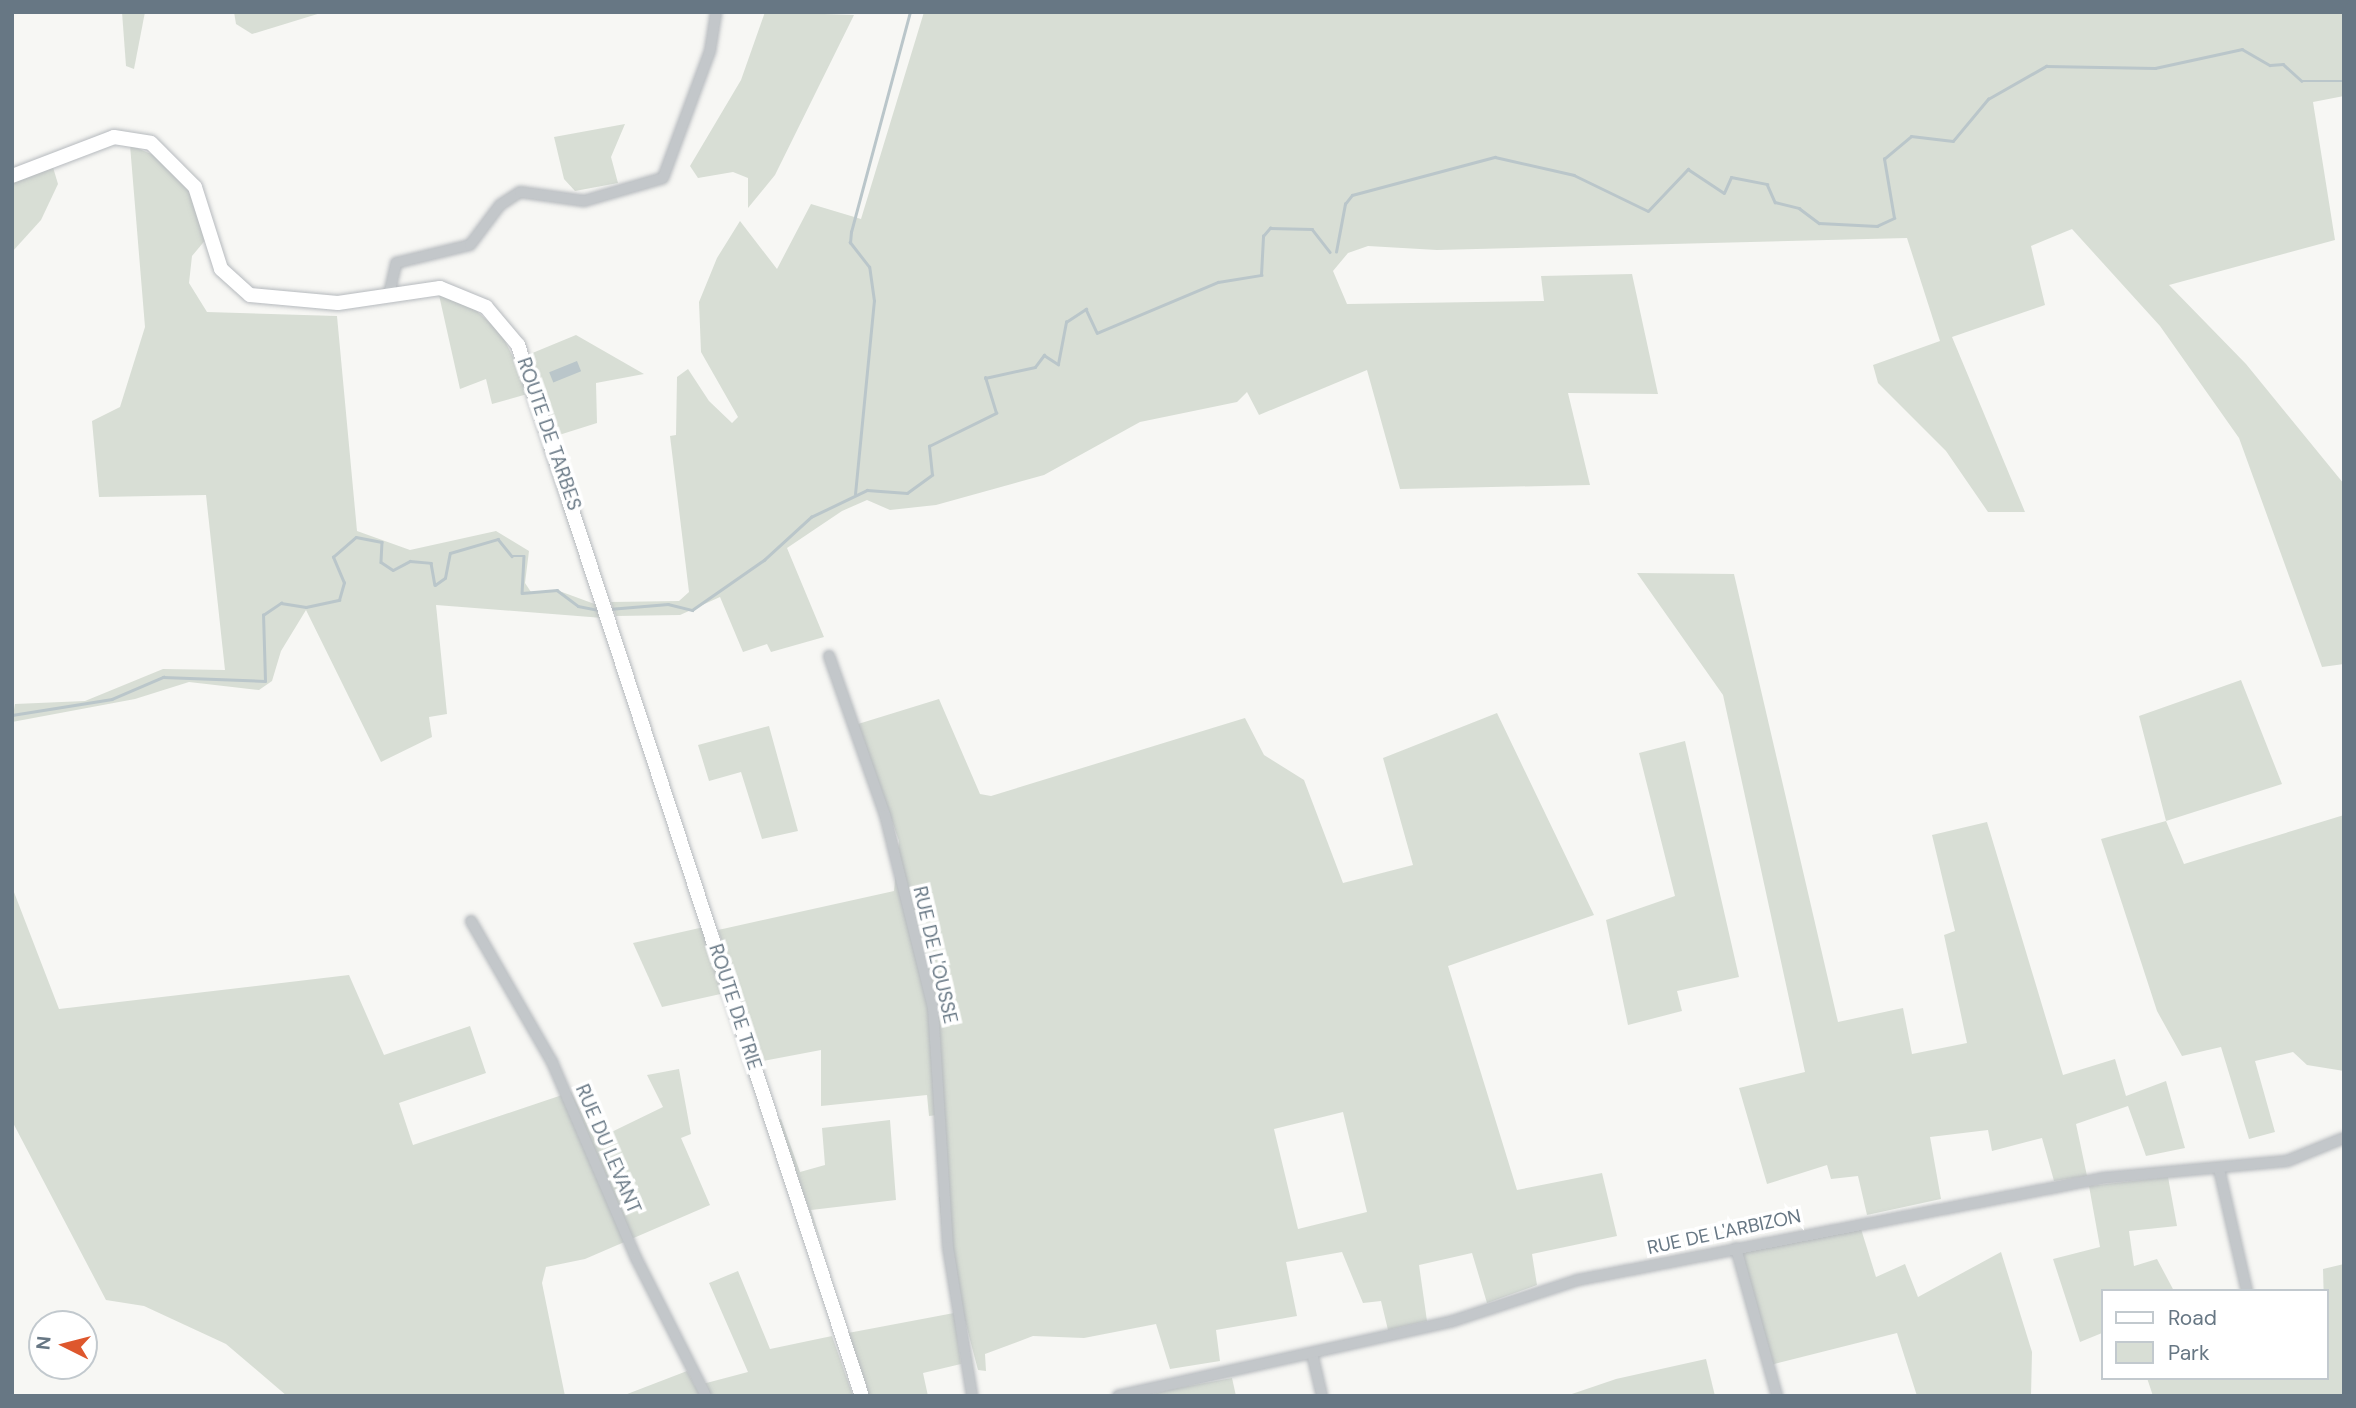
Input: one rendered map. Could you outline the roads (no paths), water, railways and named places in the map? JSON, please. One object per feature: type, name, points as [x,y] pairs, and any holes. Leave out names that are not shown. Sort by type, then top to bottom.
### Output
[{"type":"main road","name":"ROUTE DE TARBES","points":[[12,177],[92,142],[132,137],[151,143],[195,187],[221,270],[250,295],[338,303],[390,290],[463,293],[486,307],[518,345],[610,617]]},
{"type":"main road","name":"ROUTE DE TRIE","points":[[610,617],[862,1396]]},
{"type":"street","points":[[390,290],[396,263],[470,245],[500,205],[520,192],[584,201],[663,178],[710,51],[716,12]]},
{"type":"street","name":"RUE DE L'OUSSE","points":[[829,656],[884,815],[933,1008],[948,1247],[972,1396]]},
{"type":"street","name":"RUE DU LEVANT","points":[[471,921],[552,1062],[636,1258],[706,1396]]},
{"type":"street","name":"RUE DE L'ARBIZON","points":[[1118,1396],[1453,1321],[1578,1280],[2103,1178],[2287,1161],[2344,1138]]},
{"type":"street","points":[[2219,1169],[2248,1289]]},
{"type":"street","points":[[1736,1248],[1777,1396]]},
{"type":"street","points":[[1311,1353],[1322,1396]]},
{"type":"waterway","points":[[855,494],[874,301],[869,267],[850,243],[851,232],[910,12]]},
{"type":"waterway","points":[[1336,252],[1345,204],[1352,195],[1495,157],[1574,175],[1648,211],[1688,169],[1724,193],[1731,177],[1767,184],[1775,202],[1799,208],[1819,223],[1877,226],[1894,218],[1884,159],[1911,136],[1953,141],[1988,99],[2046,66],[2155,68],[2242,49],[2270,65],[2283,64],[2302,81],[2344,81]]},
{"type":"waterway","points":[[609,609],[668,604],[692,610],[764,560],[811,517],[867,490],[907,493],[932,475],[929,446],[996,413],[985,378],[1035,367],[1044,355],[1058,364],[1066,322],[1086,309],[1097,333],[1218,282],[1261,275],[1263,236],[1270,228],[1312,229],[1330,252]]},
{"type":"waterway","points":[[12,715],[112,699],[163,677],[265,681],[263,615],[281,603],[306,607],[339,600],[344,583],[333,557],[356,537],[382,542],[381,562],[393,570],[410,561],[431,563],[435,585],[445,578],[450,553],[498,539],[512,556],[524,556],[522,593],[557,590],[578,606],[599,610]]}]
